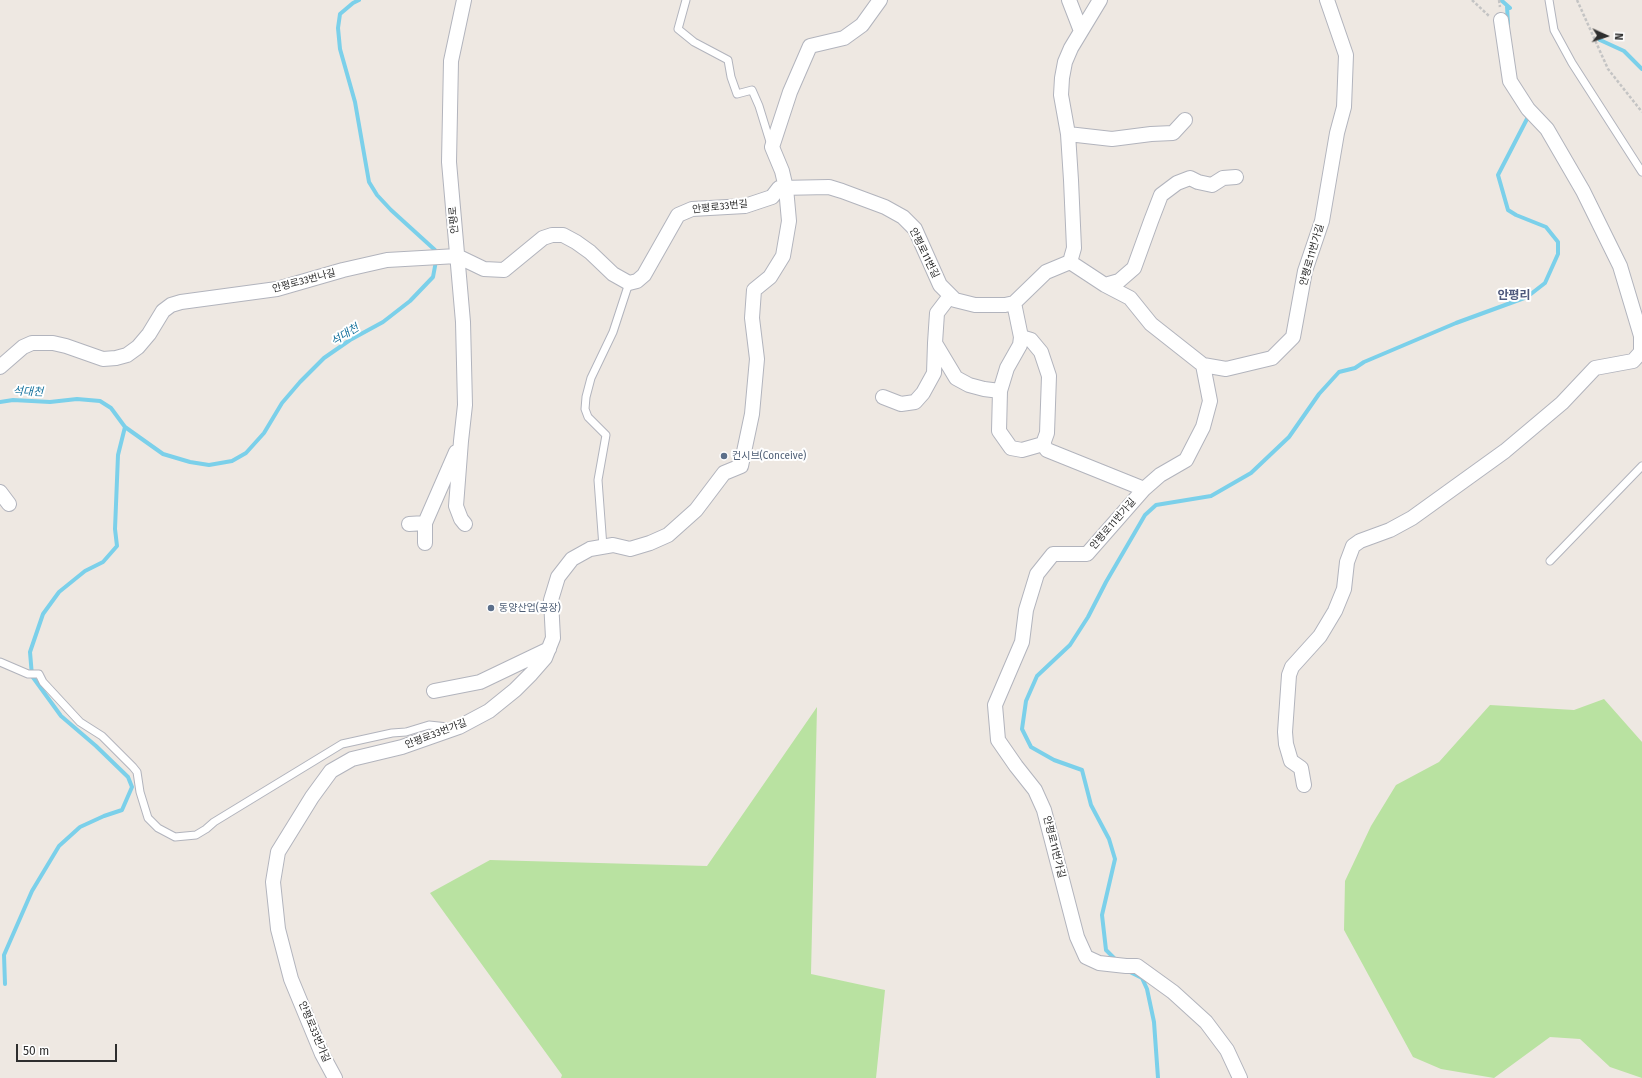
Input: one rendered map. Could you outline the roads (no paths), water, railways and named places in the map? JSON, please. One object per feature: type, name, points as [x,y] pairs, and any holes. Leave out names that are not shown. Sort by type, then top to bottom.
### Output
[{"type":"street","name":"안평로","points":[[464,0],[451,61],[450,162],[463,322],[465,405],[456,506],[461,519],[465,524]]},
{"type":"street","points":[[786,188],[782,171],[772,147],[790,92],[810,46],[844,38],[862,24],[880,0]]},
{"type":"street","points":[[1069,0],[1081,31]]},
{"type":"street","points":[[1070,262],[1074,248],[1072,180],[1068,134],[1061,95],[1062,78],[1065,62],[1081,31],[1100,0]]},
{"type":"street","name":"안평로11번가길","points":[[1240,1078],[1226,1050],[1206,1022],[1173,992],[1137,966],[1099,962],[1086,957],[1077,937],[1044,810],[1035,790],[998,740],[995,705],[1022,642],[1026,610],[1037,574],[1053,554],[1087,554],[1144,489],[1160,475],[1186,460],[1203,427],[1210,401],[1203,365],[1226,369],[1272,358],[1293,337],[1305,271],[1322,220],[1337,133],[1344,107],[1346,54],[1327,0]]},
{"type":"street","points":[[1304,785],[1301,768],[1292,761],[1286,744],[1290,675],[1292,667],[1320,636],[1335,611],[1344,589],[1347,562],[1353,546],[1390,530],[1412,518],[1505,451],[1562,403],[1595,368],[1633,361],[1641,352],[1641,336],[1620,266],[1583,190],[1547,129],[1531,112],[1510,81],[1501,23]]},
{"type":"street","points":[[1068,134],[1112,139],[1173,133],[1185,120]]},
{"type":"street","points":[[1105,286],[1119,281],[1134,268],[1150,220],[1161,195],[1177,183],[1190,178],[1198,182],[1212,184],[1223,178],[1236,177]]},
{"type":"street","name":"안평로11번길","points":[[786,188],[829,187],[885,207],[903,217],[915,229],[940,284],[950,296]]},
{"type":"street","name":"안평로33번길","points":[[629,283],[636,281],[644,275],[678,215],[692,209],[745,206],[772,197],[779,188],[786,188]]},
{"type":"street","name":"안평로33번가길","points":[[334,1078],[322,1054],[291,979],[278,929],[273,882],[278,852],[331,770],[352,759],[402,747],[459,727],[489,711],[515,690],[545,658],[554,638],[551,600],[558,577],[572,559],[590,549],[613,545],[630,549],[650,543],[668,535],[696,510],[724,473],[741,466],[752,414],[757,359],[752,318],[754,290],[770,277],[783,256],[789,221],[786,188]]},
{"type":"street","name":"안평로33번나길","points":[[0,367],[23,347],[32,343],[53,343],[103,359],[127,355],[138,347],[149,334],[163,311],[176,304],[277,289],[343,270],[387,260],[457,256],[484,269],[504,270],[543,238],[552,235],[563,235],[590,252],[613,274],[629,283]]},
{"type":"street","points":[[1070,262],[1105,286],[1130,298],[1151,324],[1203,365]]},
{"type":"street","points":[[883,397],[901,404],[915,402],[923,393],[934,373],[937,313],[950,296],[955,300],[975,305],[1005,305],[1014,303],[1046,272],[1070,262]]},
{"type":"street","points":[[1014,303],[1021,337],[1020,345],[1007,368],[1000,391],[999,431],[1011,448],[1022,450],[1043,444]]},
{"type":"street","points":[[1021,337],[1031,340],[1041,352],[1049,376],[1047,433],[1043,444]]},
{"type":"street","points":[[935,344],[956,378],[969,385],[1000,391]]},
{"type":"street","points":[[425,543],[425,523],[461,441]]},
{"type":"street","points":[[1043,444],[1048,450],[1144,489]]},
{"type":"street","points":[[0,492],[9,504]]},
{"type":"street","points":[[409,524],[425,523]]},
{"type":"street","points":[[434,691],[480,682],[549,648]]},
{"type":"lane","points":[[686,0],[678,28],[694,42],[728,60],[731,77],[737,94],[752,90],[759,106],[772,147]]},
{"type":"lane","points":[[1549,0],[1554,30],[1572,63],[1642,172]]},
{"type":"lane","points":[[603,546],[598,480],[606,435],[588,417],[585,409],[586,397],[591,378],[613,332],[629,283]]},
{"type":"lane","points":[[1550,561],[1642,466]]},
{"type":"lane","points":[[0,662],[28,674],[40,674],[43,682],[80,722],[102,736],[133,767],[137,772],[140,792],[148,818],[158,828],[175,837],[196,835],[214,822],[342,744],[392,733],[406,732],[429,725],[459,727]]},
{"type":"waterway","name":"석대천","points":[[359,0],[340,14],[338,28],[340,49],[355,102],[369,182],[377,195],[391,210],[435,250],[435,254]]},
{"type":"waterway","points":[[1501,0],[1510,8]]},
{"type":"waterway","points":[[1507,6],[1508,24]]},
{"type":"waterway","points":[[1600,40],[1624,51],[1642,69]]},
{"type":"waterway","points":[[1117,961],[1106,950],[1102,915],[1115,859],[1109,839],[1091,805],[1082,770],[1054,760],[1031,747],[1022,729],[1026,701],[1037,676],[1070,645],[1088,617],[1106,582],[1145,515],[1156,505],[1211,496],[1251,473],[1289,437],[1319,394],[1339,372],[1355,368],[1364,362],[1456,323],[1527,297],[1545,283],[1558,254],[1558,242],[1546,227],[1516,215],[1508,210],[1498,175],[1529,115]]},
{"type":"waterway","name":"석대천","points":[[0,402],[13,400],[50,402],[77,399],[100,401],[111,408],[125,427],[163,454],[190,462],[209,465],[232,461],[246,453],[264,433],[282,403],[324,358],[350,340],[383,322],[410,301],[433,277],[436,261]]},
{"type":"waterway","points":[[5,984],[4,955],[32,891],[59,846],[80,827],[122,810],[132,787],[128,777],[96,746],[61,716],[32,676],[30,652],[43,614],[59,592],[85,571],[103,562],[117,546],[115,529],[118,455],[125,427]]},
{"type":"waterway","points":[[1128,971],[1142,978],[1147,989],[1154,1022],[1158,1078]]},
{"type":"place","name":"컨시브(Conceive)","points":[[724,456]]},
{"type":"place","name":"동양산업(공장)","points":[[491,608]]},
{"type":"district","name":"안평리","points":[[1514,296]]}]
